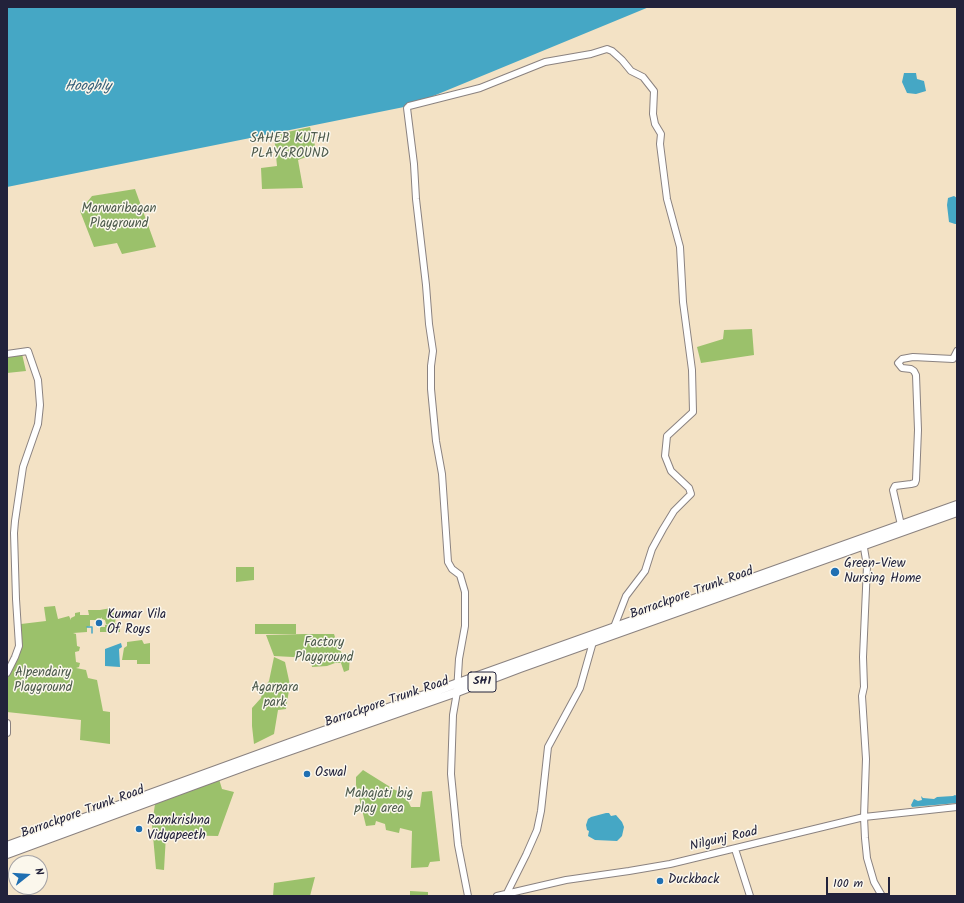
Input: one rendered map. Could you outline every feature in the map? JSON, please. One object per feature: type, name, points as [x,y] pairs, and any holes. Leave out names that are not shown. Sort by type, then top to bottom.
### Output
[{"type":"main road","name":"Barrackpore Trunk Road","points":[[7,854],[290,743],[458,688],[863,542],[901,525],[957,505]]},
{"type":"main road","name":"Barrackpore Trunk Road","points":[[592,639],[614,627],[863,542],[957,512]]},
{"type":"main road","name":"Barrackpore Trunk Road","points":[[7,846],[136,803]]},
{"type":"street","points":[[468,896],[458,846],[451,774],[453,715],[458,688],[460,659],[465,626],[465,592],[460,575],[452,569],[448,562],[442,474],[436,440],[431,388],[433,351],[407,108],[408,106],[480,88],[545,62],[591,54],[607,49],[612,51],[622,60],[631,71],[643,77],[654,91],[653,114],[655,124],[661,134],[660,144],[667,199],[680,247],[683,302],[692,370],[693,412],[667,436],[665,456],[671,471],[689,488],[691,494],[674,511],[663,529],[652,549],[645,571],[626,596],[614,627]]},
{"type":"street","points":[[7,354],[28,351],[38,380],[40,406],[38,424],[23,467],[15,521],[16,599],[19,646],[7,673]]},
{"type":"street","points":[[901,525],[893,490],[895,486],[915,483],[918,430],[916,375],[911,369],[900,367],[899,361],[902,358],[913,357],[953,359],[957,351]]},
{"type":"street","points":[[863,542],[867,566],[863,657],[864,687],[862,696],[866,760],[864,838],[867,858],[874,882],[882,896]]},
{"type":"street","points":[[507,893],[526,856],[537,830],[541,811],[548,747],[580,688],[592,639]]},
{"type":"street","points":[[7,723],[7,733]]},
{"type":"street","name":"Nilgunj Road","points":[[497,896],[566,880],[629,872],[666,865],[864,817],[957,807]]},
{"type":"street","points":[[735,849],[750,896]]},
{"type":"street","points":[[527,889],[528,896]]},
{"type":"green space","name":"SAHEB KUTHI PLAYGROUND","points":[[310,127],[317,153],[298,160],[303,188],[262,189],[261,168],[277,166],[274,135]]},
{"type":"green space","name":"Marwaribagan Playground","points":[[135,189],[156,247],[122,254],[117,243],[94,247],[80,211],[92,196]]},
{"type":"green space","points":[[752,329],[754,355],[701,363],[697,347],[723,339],[724,330]]},
{"type":"green space","points":[[22,354],[26,371],[7,373],[7,355]]},
{"type":"green space","points":[[236,567],[254,567],[254,580],[236,582]]},
{"type":"green space","name":"Alpendairy Playground","points":[[55,606],[58,619],[69,616],[71,620],[71,618],[75,616],[75,613],[80,612],[80,615],[89,615],[88,610],[111,608],[116,617],[115,623],[119,623],[120,632],[100,632],[100,627],[105,627],[105,625],[109,624],[106,624],[105,620],[101,617],[101,620],[90,620],[90,626],[87,627],[87,632],[73,633],[76,634],[77,646],[80,647],[79,651],[75,652],[76,662],[80,663],[79,667],[76,668],[86,670],[88,678],[97,680],[103,711],[110,712],[110,744],[80,740],[81,720],[7,712],[7,677],[15,661],[21,624],[46,621],[44,607]]},
{"type":"green space","points":[[255,624],[296,624],[296,634],[255,634]]},
{"type":"green space","name":"Factory Playground","points":[[334,634],[339,649],[342,653],[350,654],[349,670],[344,672],[341,663],[312,667],[311,658],[274,656],[266,635]]},
{"type":"green space","points":[[142,640],[144,644],[150,643],[150,664],[137,664],[137,660],[122,660],[124,648],[127,646],[127,642]]},
{"type":"green space","name":"Agarpara park","points":[[274,657],[285,662],[290,685],[286,709],[278,710],[274,734],[254,744],[252,708],[261,698],[263,689],[269,681]]},
{"type":"green space","name":"Mahajati big play area","points":[[363,770],[395,790],[404,793],[411,807],[420,807],[422,792],[432,791],[440,861],[430,862],[428,867],[411,868],[412,831],[400,828],[399,833],[386,830],[385,824],[376,821],[375,825],[366,826],[356,785],[356,777]]},
{"type":"green space","points":[[219,779],[222,789],[234,792],[218,836],[166,835],[164,870],[156,869],[152,825],[155,804]]},
{"type":"green space","points":[[315,877],[310,896],[273,896],[274,883]]},
{"type":"green space","points":[[410,891],[428,892],[428,896],[410,896]]},
{"type":"water","name":"Hooghly","points":[[7,7],[649,7],[409,106],[7,187]]},
{"type":"water","points":[[904,73],[916,73],[917,79],[924,81],[926,91],[916,94],[907,93],[902,82]]},
{"type":"water","points":[[954,196],[957,198],[957,224],[949,222],[947,205],[948,198]]},
{"type":"water","points":[[121,643],[122,647],[119,649],[120,667],[105,666],[105,649]]},
{"type":"water","points":[[921,796],[923,798],[934,799],[937,797],[957,796],[957,803],[912,807],[911,805],[914,799],[918,801],[922,800]]},
{"type":"water","points":[[609,813],[611,816],[616,815],[624,827],[622,836],[617,841],[595,840],[588,836],[589,831],[587,830],[586,825],[588,819]]},
{"type":"waterway","points":[[87,627],[92,627],[92,633]]},
{"type":"place","name":"Green-View Nursing Home","points":[[835,572]]},
{"type":"place","name":"Kumar Vila Of Roys","points":[[99,623]]},
{"type":"place","name":"Oswal","points":[[307,774]]},
{"type":"place","name":"Ramkrishna Vidyapeeth","points":[[139,829]]},
{"type":"place","name":"Duckback","points":[[660,881]]}]
